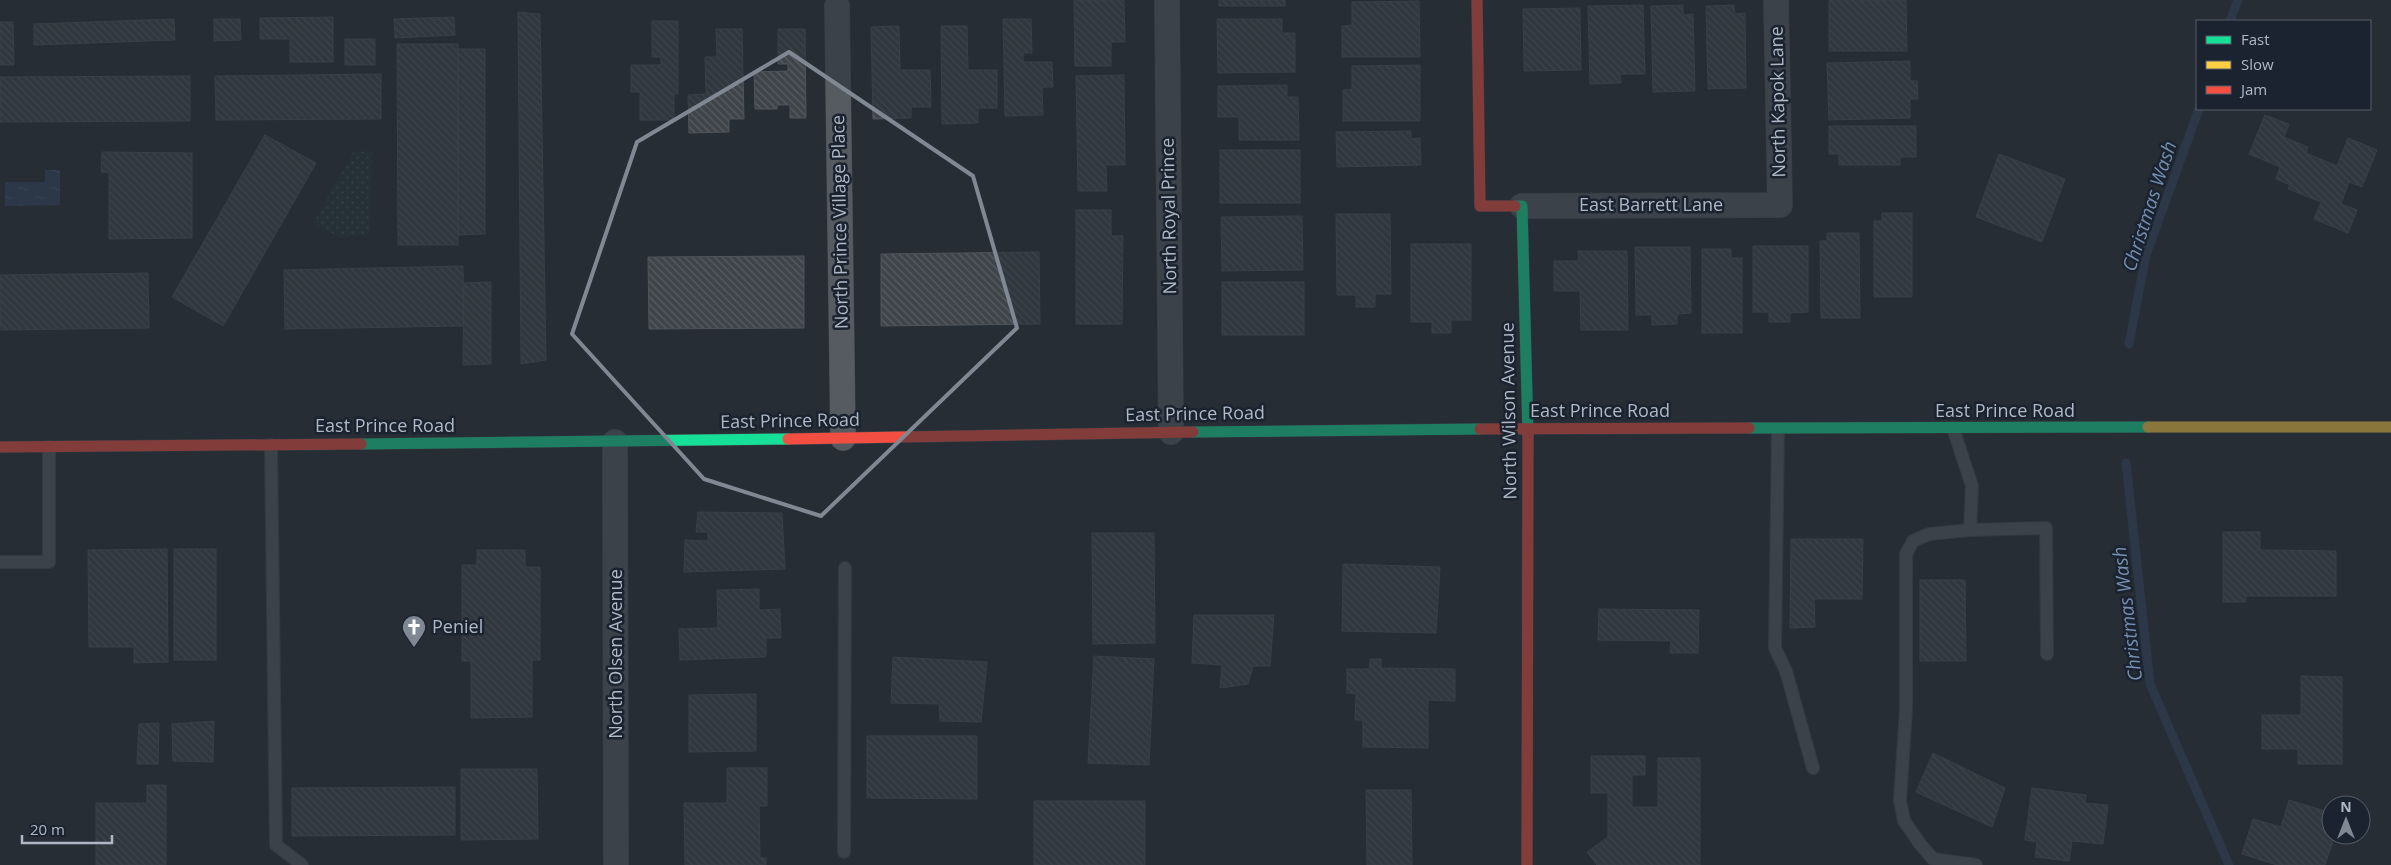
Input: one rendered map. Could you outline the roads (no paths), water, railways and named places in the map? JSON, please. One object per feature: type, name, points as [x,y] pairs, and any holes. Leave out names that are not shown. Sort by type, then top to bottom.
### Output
[{"type":"main road","points":[[1477,0],[1480,206],[1522,206]]},
{"type":"main road","name":"North Wilson Avenue","points":[[1522,206],[1528,429],[1527,865]]},
{"type":"main road","name":"East Prince Road","points":[[0,447],[616,442],[1171,432],[1528,429],[2391,427]]},
{"type":"street","name":"North Royal Prince","points":[[1167,0],[1171,432]]},
{"type":"street","name":"North Kapok Lane","points":[[1776,0],[1780,205]]},
{"type":"street","name":"North Prince Village Place","points":[[837,2],[843,438]]},
{"type":"street","name":"East Barrett Lane","points":[[1522,206],[1780,205]]},
{"type":"street","name":"North Olsen Avenue","points":[[616,442],[616,865]]},
{"type":"lane","points":[[1953,428],[1972,486],[1970,530]]},
{"type":"lane","points":[[1778,429],[1775,648],[1786,671],[1813,768]]},
{"type":"lane","points":[[271,444],[276,846],[302,865]]},
{"type":"lane","points":[[0,562],[49,562],[50,446]]},
{"type":"lane","points":[[1976,865],[1933,859],[1904,821],[1900,800],[1906,709],[1906,554],[1914,541],[1929,534],[1970,530],[2046,528],[2047,654]]},
{"type":"lane","points":[[844,852],[845,568]]},
{"type":"water","points":[[45,170],[60,170],[60,205],[5,206],[5,182],[45,182]]},
{"type":"waterway","name":"Christmas Wash","points":[[2230,20],[2238,0]]},
{"type":"waterway","name":"Christmas Wash","points":[[2129,344],[2146,255],[2199,110]]},
{"type":"waterway","name":"Christmas Wash","points":[[2126,463],[2150,684],[2229,865]]},
{"type":"place","name":"Peniel","points":[[414,648]]}]
